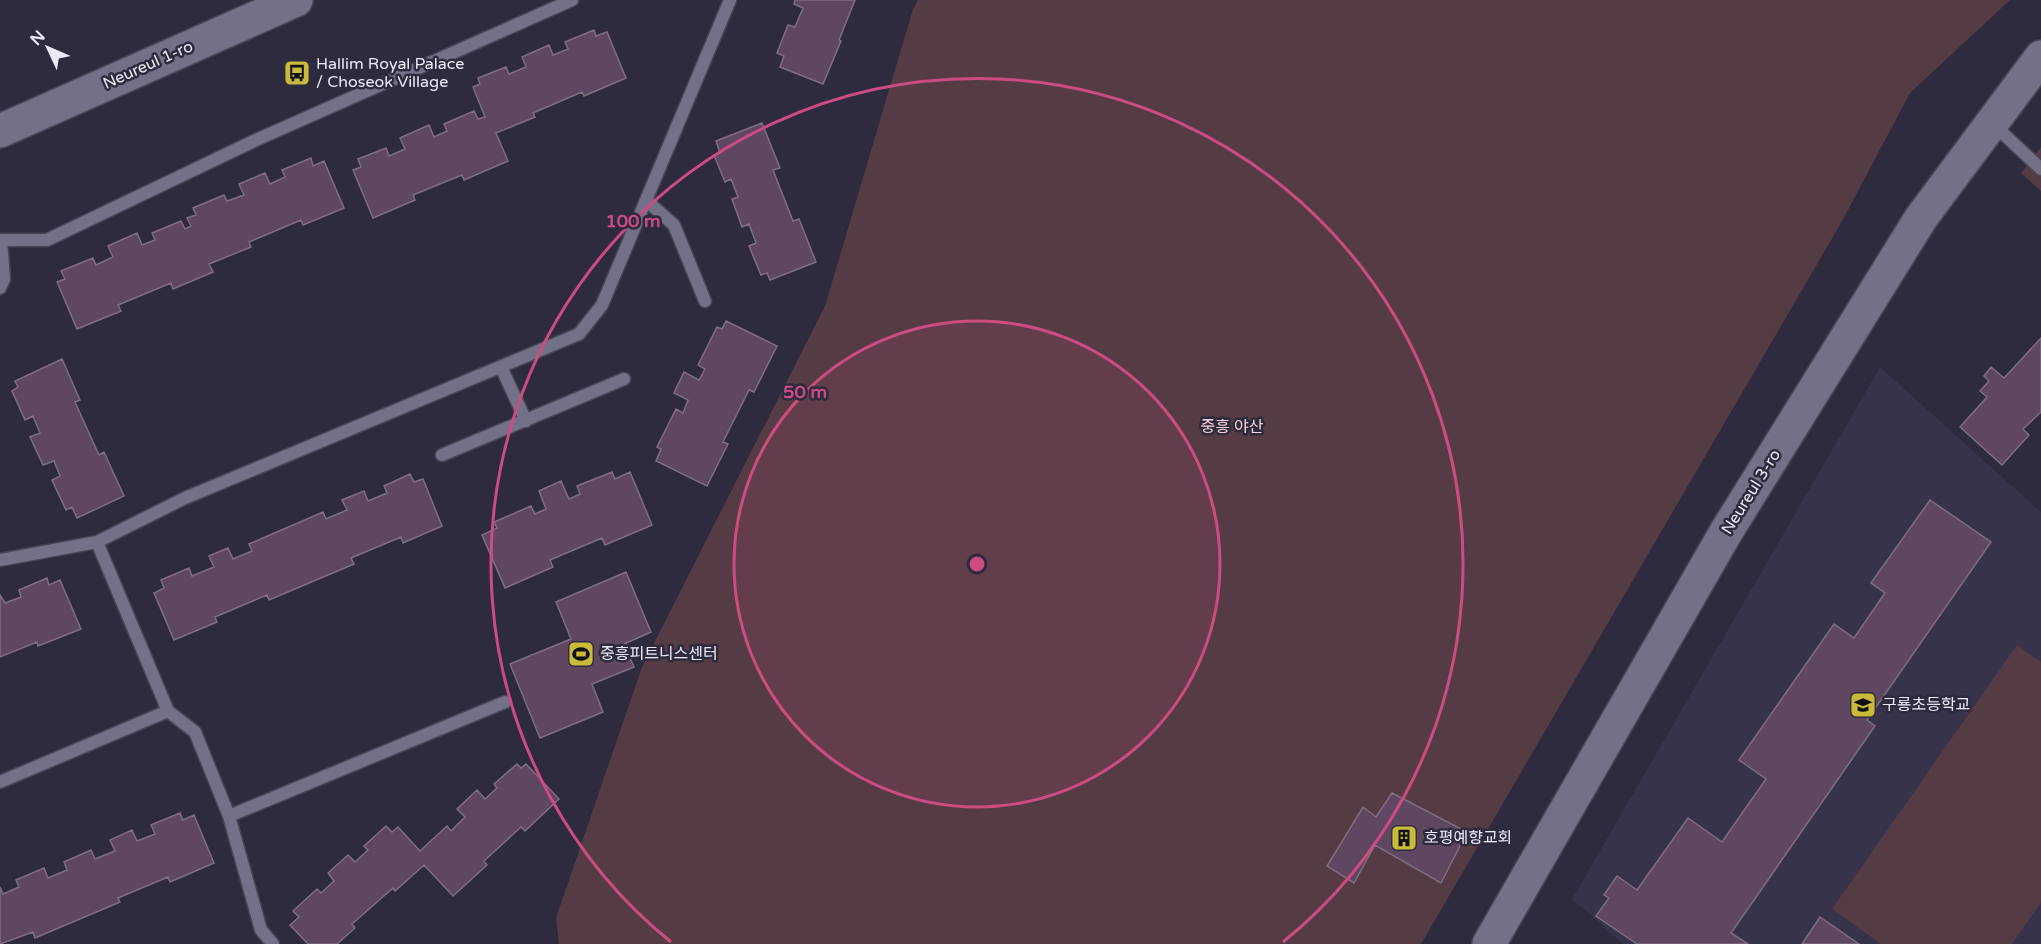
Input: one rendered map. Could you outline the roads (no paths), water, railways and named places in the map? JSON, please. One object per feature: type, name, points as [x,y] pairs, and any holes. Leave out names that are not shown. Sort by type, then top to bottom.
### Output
[{"type":"street","name":"Neureul 1-ro","points":[[0,131],[296,0]]},
{"type":"street","name":"Neureul 3-ro","points":[[1489,944],[1726,532],[1921,218],[2041,57]]},
{"type":"lane","points":[[0,288],[4,279],[0,240],[46,240],[256,140],[572,0]]},
{"type":"lane","points":[[0,560],[97,542],[185,498],[579,334],[602,305],[730,0]]},
{"type":"lane","points":[[1992,123],[2041,169]]},
{"type":"lane","points":[[646,201],[675,225],[705,301]]},
{"type":"lane","points":[[501,367],[526,421]]},
{"type":"lane","points":[[442,455],[624,379]]},
{"type":"lane","points":[[97,542],[168,711],[195,732],[230,816],[261,930],[273,944]]},
{"type":"lane","points":[[230,816],[505,702]]},
{"type":"lane","points":[[0,782],[168,711]]},
{"type":"place","name":"Hallim Royal Palace / Choseok Village","points":[[297,73]]},
{"type":"place","name":"중흥피트니스센터","points":[[581,654]]},
{"type":"place","name":"구룡초등학교","points":[[1863,705]]},
{"type":"place","name":"호평예향교회","points":[[1404,838]]},
{"type":"park label","name":"중흥 야산","points":[[1232,427]]}]
